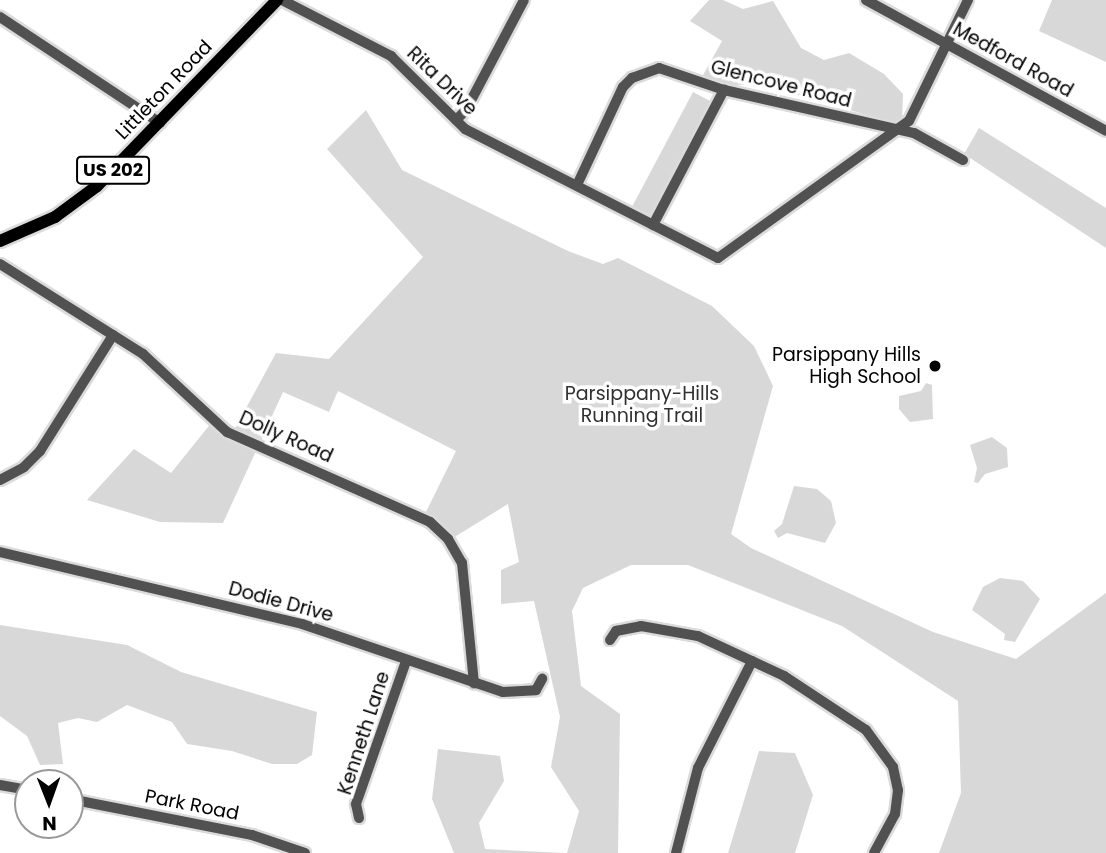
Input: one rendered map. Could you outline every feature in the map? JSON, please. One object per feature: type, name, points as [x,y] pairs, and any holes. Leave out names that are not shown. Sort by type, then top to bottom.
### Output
[{"type":"main road","name":"Littleton Road","points":[[0,242],[76,202],[160,123],[280,0]]},
{"type":"street","name":"Rita Drive","points":[[280,0],[391,56],[456,120],[488,142],[718,258],[897,129]]},
{"type":"street","points":[[456,120],[466,110],[524,0]]},
{"type":"street","name":"Medford Road","points":[[866,0],[1106,131]]},
{"type":"street","points":[[897,129],[909,121],[968,0]]},
{"type":"street","points":[[0,17],[160,123]]},
{"type":"street","name":"Glencove Road","points":[[577,185],[608,116],[632,78],[659,68],[724,90],[897,129]]},
{"type":"street","points":[[653,225],[724,90]]},
{"type":"street","points":[[897,129],[914,133],[963,160]]},
{"type":"street","name":"Dolly Road","points":[[0,264],[156,363],[221,428],[409,511],[448,538],[462,563],[474,683]]},
{"type":"street","points":[[0,480],[24,467],[40,451],[113,335]]},
{"type":"street","name":"Dodie Drive","points":[[0,552],[302,624],[474,683],[517,692],[536,690],[542,679]]},
{"type":"street","points":[[610,640],[616,631],[658,626],[698,636],[816,695],[866,730],[882,750],[897,779],[898,803],[874,853]]},
{"type":"street","name":"Kenneth Lane","points":[[359,817],[356,804],[407,661]]},
{"type":"street","points":[[676,853],[698,768],[752,661]]},
{"type":"street","name":"Park Road","points":[[84,802],[277,840],[305,853]]},
{"type":"green space","points":[[709,0],[723,0],[743,9],[773,1],[801,48],[824,60],[849,53],[884,74],[903,94],[902,125],[755,83],[727,87],[702,77],[722,41],[690,21]]},
{"type":"green space","points":[[1052,0],[1106,0],[1106,62],[1039,31]]},
{"type":"green space","points":[[693,92],[712,102],[650,218],[631,208]]},
{"type":"green space","name":"Parsippany-Hills Running Trail","points":[[366,110],[402,170],[568,251],[603,264],[618,258],[712,306],[754,346],[773,386],[731,534],[751,548],[933,632],[1016,659],[1106,593],[1106,853],[939,853],[961,793],[958,701],[842,626],[688,565],[631,565],[583,588],[572,611],[581,686],[620,714],[618,853],[567,853],[579,811],[551,767],[560,717],[534,601],[501,604],[501,570],[519,562],[508,504],[448,541],[423,518],[456,451],[338,391],[329,412],[283,392],[223,523],[160,522],[87,500],[134,449],[171,473],[212,422],[232,434],[276,353],[329,359],[423,257],[327,149]]},
{"type":"green space","points":[[979,128],[1106,208],[1106,248],[964,154]]},
{"type":"green space","points":[[926,383],[932,385],[933,419],[910,422],[899,409],[899,396],[921,391]]},
{"type":"green space","points":[[992,437],[1007,448],[1008,467],[985,474],[978,483],[974,482],[977,468],[970,445]]},
{"type":"green space","points":[[794,486],[817,489],[831,501],[836,523],[825,543],[787,533],[778,538],[774,531],[782,524]]},
{"type":"green space","points":[[1000,578],[1023,581],[1040,599],[1015,642],[1004,640],[1005,634],[972,610],[983,587]]},
{"type":"green space","points":[[0,625],[127,645],[181,672],[317,712],[312,755],[297,764],[272,764],[232,751],[187,744],[172,722],[127,705],[97,722],[78,718],[58,723],[63,764],[40,765],[27,736],[0,716]]},
{"type":"green space","points":[[438,749],[500,756],[504,781],[479,823],[485,849],[565,853],[454,853],[432,799]]},
{"type":"green space","points":[[759,751],[795,753],[813,795],[795,853],[728,853]]},
{"type":"place","name":"Parsippany Hills High School","points":[[935,366]]}]
